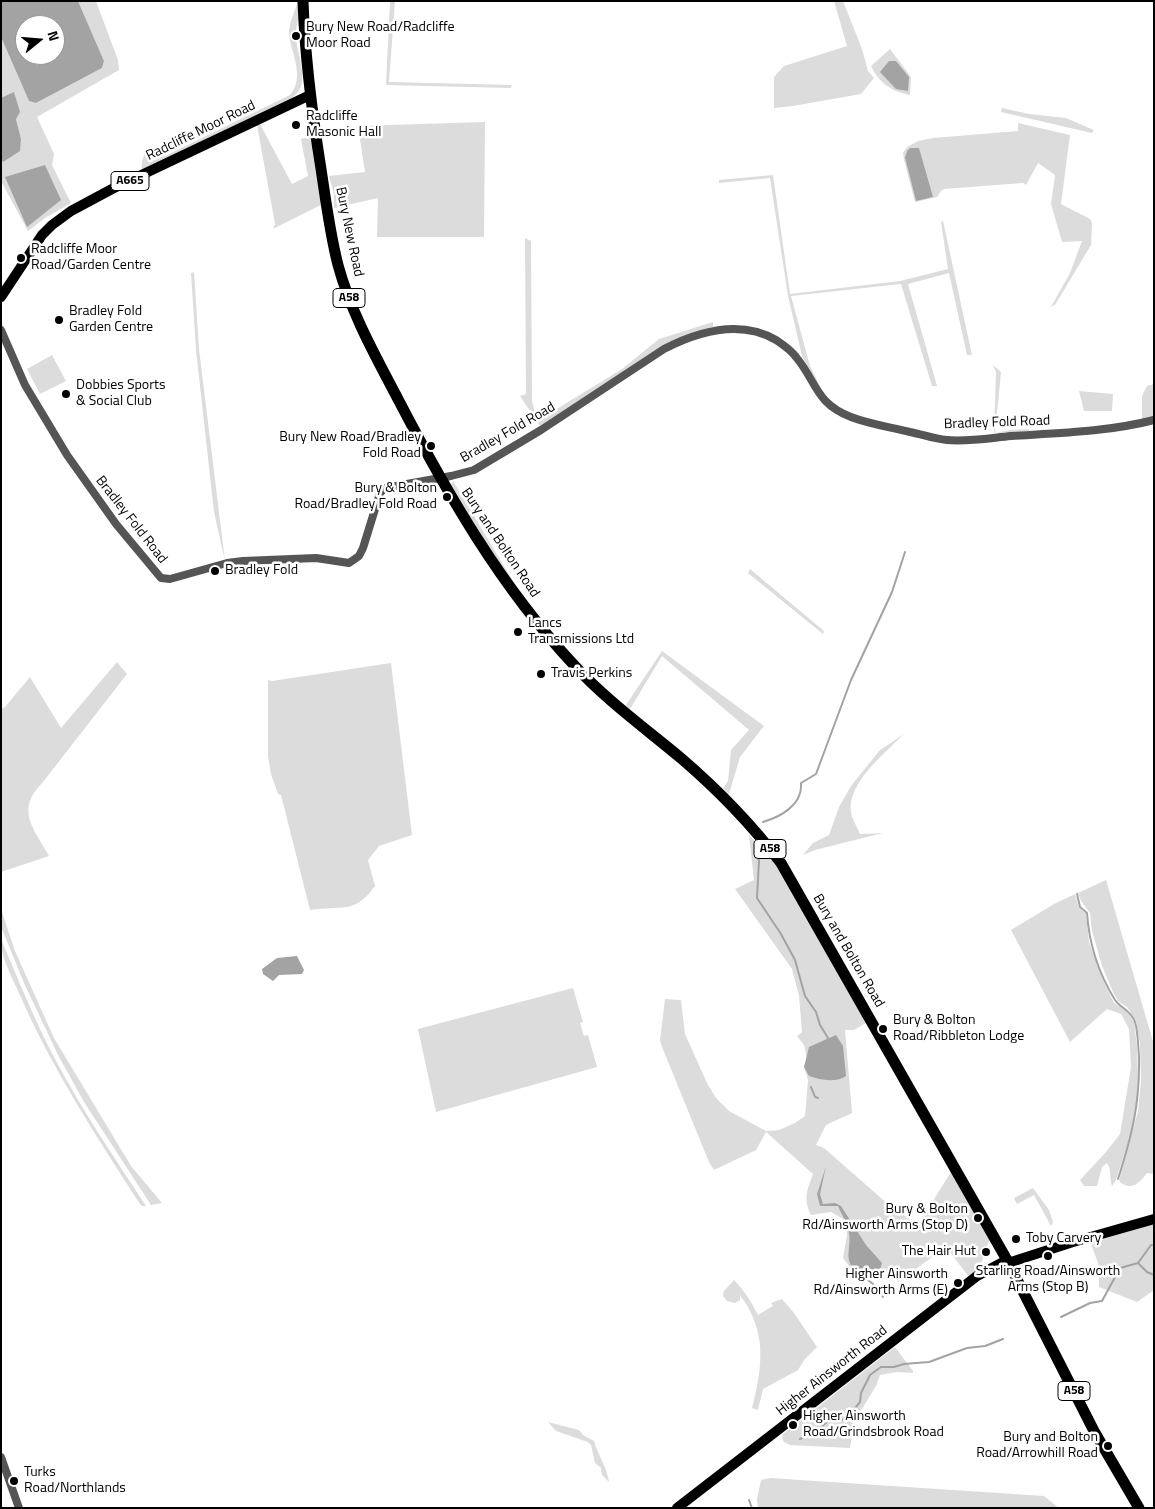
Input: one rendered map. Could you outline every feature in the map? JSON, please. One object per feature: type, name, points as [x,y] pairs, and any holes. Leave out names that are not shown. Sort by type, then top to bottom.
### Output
[{"type":"highway","name":"Bury New Road","points":[[304,1],[305,49],[310,95],[330,230],[338,266],[363,332],[439,478]]},
{"type":"highway","name":"Bury and Bolton Road","points":[[439,478],[482,547],[536,622],[561,651],[605,696],[683,760],[716,790],[762,838],[781,863],[1007,1261],[1094,1431],[1139,1508]]},
{"type":"main road","name":"Radcliffe Moor Road","points":[[1,297],[42,235],[71,211],[310,95]]},
{"type":"main road","name":"Higher Ainsworth Road","points":[[677,1508],[977,1276],[1007,1261],[1154,1219]]},
{"type":"street","name":"Bradley Fold Road","points":[[1,330],[25,385],[66,455],[116,524],[161,578],[170,579],[227,563],[243,561],[316,558],[349,563],[359,556],[382,490],[394,485],[451,476],[474,470],[541,430],[674,344],[708,331],[736,328],[756,331],[786,346],[799,360],[818,394],[840,411],[862,420],[946,440],[1086,432],[1154,420]]},
{"type":"street","points":[[1,1457],[19,1508]]},
{"type":"shaded area","points":[[3,1],[78,1],[104,61],[102,68],[36,103],[29,101],[1,37],[1,2]]},
{"type":"shaded area","points":[[78,1],[96,1],[118,60],[119,70],[37,117],[54,154],[52,165],[71,203],[45,218],[28,231],[1,181],[1,159],[3,161],[21,139],[16,119],[15,93],[1,98],[1,37],[29,101],[36,103],[102,68],[104,61]]},
{"type":"shaded area","points":[[298,1],[296,34],[302,79],[301,87],[297,93],[290,99],[142,170],[143,159],[148,149],[155,148],[165,156],[290,95],[297,81],[297,74],[289,31]]},
{"type":"shaded area","points":[[390,1],[395,1],[389,82],[512,85],[511,88],[386,85]]},
{"type":"shaded area","points":[[834,1],[843,1],[862,49],[868,71],[874,78],[861,94],[774,108],[774,77],[784,66],[847,46]]},
{"type":"shaded area","points":[[890,49],[911,77],[910,95],[887,86],[878,78],[871,66]]},
{"type":"shaded area","points":[[889,61],[896,61],[909,77],[908,91],[896,89],[880,72]]},
{"type":"shaded area","points":[[14,92],[20,112],[16,119],[21,139],[20,151],[3,162],[1,159],[1,98]]},
{"type":"shaded area","points":[[1002,108],[1029,114],[1066,118],[1094,130],[1092,133],[1001,112]]},
{"type":"shaded area","points":[[485,122],[484,237],[377,237],[378,198],[334,208],[334,194],[329,176],[365,172],[358,126]]},
{"type":"shaded area","points":[[1018,123],[1070,135],[1061,204],[1090,219],[1092,223],[1091,245],[1055,305],[1051,307],[1070,273],[1082,241],[1062,242],[1051,204],[1055,175],[1038,163],[1026,185],[1023,183],[944,189],[937,197],[915,202],[904,160],[903,153],[907,147],[918,141],[1018,131]],"holes":[[[905,158],[933,197],[916,200]]]},
{"type":"shaded area","points":[[260,124],[292,184],[308,176],[301,139],[310,136],[321,205],[273,229],[275,224],[257,125]]},
{"type":"shaded area","points":[[910,148],[919,148],[933,197],[916,201],[905,158]]},
{"type":"shaded area","points":[[45,165],[61,200],[27,227],[5,177]]},
{"type":"shaded area","points":[[773,175],[790,294],[900,281],[948,269],[941,222],[943,221],[972,355],[967,355],[949,273],[908,284],[937,386],[932,386],[901,284],[791,296],[810,366],[823,392],[802,356],[788,296],[770,178],[719,183],[719,180]]},
{"type":"shaded area","points":[[525,238],[531,241],[532,401],[537,421],[622,369],[659,339],[713,322],[713,327],[669,342],[540,426],[520,396],[526,394]]},
{"type":"shaded area","points":[[194,272],[199,349],[225,561],[214,512],[196,350],[191,273]]},
{"type":"shaded area","points":[[52,355],[66,381],[40,394],[27,369]]},
{"type":"shaded area","points":[[993,365],[1001,372],[995,433],[996,372]]},
{"type":"shaded area","points":[[1154,384],[1154,416],[1142,421],[1142,396],[1147,386]]},
{"type":"shaded area","points":[[1079,391],[1113,394],[1112,411],[1084,411]]},
{"type":"shaded area","points":[[1029,429],[1029,431],[995,433],[1010,430]]},
{"type":"shaded area","points":[[453,481],[513,581],[473,525],[451,485]]},
{"type":"shaded area","points":[[750,569],[824,631],[823,634],[748,573]]},
{"type":"shaded area","points":[[662,651],[764,726],[740,757],[729,794],[723,788],[728,781],[731,750],[749,730],[662,656],[630,709],[626,705]]},
{"type":"shaded area","points":[[117,662],[127,674],[30,801],[28,810],[30,819],[49,856],[1,872],[1,709],[5,707],[30,677],[61,728]]},
{"type":"shaded area","points":[[391,663],[412,835],[379,846],[368,860],[375,886],[360,901],[347,907],[310,910],[281,795],[278,794],[271,774],[268,756],[268,680],[272,681]]},
{"type":"shaded area","points":[[904,734],[869,769],[855,790],[851,801],[853,820],[860,834],[883,833],[815,850],[803,855],[813,843],[829,835],[839,807],[851,786],[879,751]]},
{"type":"shaded area","points":[[749,835],[777,865],[866,1023],[854,1030],[845,1030],[852,1113],[826,1125],[816,1145],[824,1148],[889,1205],[918,1225],[951,1172],[990,1238],[980,1267],[969,1277],[946,1247],[898,1282],[888,1271],[875,1278],[871,1276],[865,1280],[854,1273],[843,1258],[847,1235],[845,1220],[831,1212],[811,1215],[807,1204],[807,1194],[813,1174],[766,1132],[756,1150],[714,1170],[709,1162],[660,1040],[665,999],[681,1000],[685,1034],[707,1083],[716,1098],[729,1111],[766,1131],[779,1130],[805,1116],[808,1080],[804,1067],[807,1059],[804,1045],[797,1036],[802,1032],[799,996],[792,969],[735,889],[754,880]]},
{"type":"shaded area","points":[[1106,880],[1154,1045],[1154,1174],[1147,1173],[1138,1183],[1131,1186],[1127,1186],[1119,1181],[1138,1111],[1141,1081],[1140,1045],[1136,1021],[1127,1007],[1118,1001],[1113,992],[1102,966],[1092,931],[1090,913],[1081,901],[1078,893]]},
{"type":"shaded area","points":[[1075,894],[1079,908],[1086,914],[1089,942],[1103,980],[1114,1003],[1126,1010],[1134,1022],[1138,1081],[1136,1111],[1126,1149],[1116,1180],[1112,1186],[1107,1163],[1102,1167],[1097,1186],[1084,1186],[1080,1180],[1120,1134],[1131,1067],[1129,1029],[1121,1014],[1107,1009],[1070,1042],[1011,930],[1054,904]]},
{"type":"shaded area","points":[[1,909],[15,951],[54,1038],[131,1166],[162,1203],[151,1205],[84,1102],[58,1055],[24,983],[2,929]]},
{"type":"shaded area","points":[[1,939],[26,999],[64,1076],[98,1133],[146,1206],[140,1204],[107,1153],[45,1048],[7,966],[1,946]]},
{"type":"shaded area","points":[[297,956],[304,970],[302,974],[279,975],[273,981],[263,974],[262,969],[277,958]]},
{"type":"shaded area","points":[[573,988],[583,1022],[580,1023],[584,1036],[588,1035],[597,1067],[436,1112],[418,1029]]},
{"type":"shaded area","points":[[836,1035],[843,1046],[846,1076],[838,1080],[823,1080],[809,1076],[804,1067],[809,1047]]},
{"type":"shaded area","points":[[826,1166],[820,1194],[823,1204],[835,1203],[841,1206],[866,1245],[882,1263],[879,1273],[864,1278],[856,1272],[849,1261],[848,1228],[838,1206],[820,1206],[817,1194]]},
{"type":"shaded area","points":[[1033,1188],[1049,1210],[1053,1222],[1051,1226],[1034,1195],[1017,1204],[1014,1198]]},
{"type":"shaded area","points":[[1154,1222],[1154,1290],[1137,1302],[1099,1287],[1099,1266],[1090,1241]]},
{"type":"shaded area","points":[[734,1280],[745,1292],[758,1315],[773,1306],[771,1303],[782,1299],[817,1347],[805,1359],[798,1370],[763,1389],[758,1410],[752,1408],[759,1378],[759,1336],[749,1308],[740,1295],[740,1300],[735,1303],[727,1301],[723,1296],[724,1291]]},
{"type":"shaded area","points":[[895,1347],[913,1373],[897,1372],[880,1375],[876,1386],[854,1422],[850,1448],[790,1445],[784,1442],[783,1434]]},
{"type":"shaded area","points":[[548,1422],[579,1430],[583,1435],[594,1441],[609,1482],[602,1475],[601,1468],[595,1463],[591,1445],[588,1442],[556,1431]]},
{"type":"shaded area","points":[[770,1478],[1044,1496],[1059,1508],[758,1508],[757,1499],[761,1480]]},
{"type":"waterway","points":[[763,822],[789,809],[798,798],[801,791],[801,783],[816,774],[851,680],[892,592],[905,552]]},
{"type":"waterway","points":[[756,846],[759,861],[757,898],[781,934],[795,960],[805,996],[816,1012],[820,1025],[828,1038],[827,1040]]},
{"type":"waterway","points":[[1077,894],[1080,907],[1087,913],[1093,947],[1104,980],[1115,1000],[1133,1018],[1137,1030],[1139,1056],[1138,1089],[1131,1133],[1118,1179]]},
{"type":"waterway","points":[[811,1087],[815,1097],[818,1098]]},
{"type":"waterway","points":[[1061,1317],[1090,1303],[1102,1301],[1120,1268],[1138,1263],[1151,1245],[1154,1245]]},
{"type":"waterway","points":[[1138,1263],[1147,1272],[1154,1275]]},
{"type":"waterway","points":[[863,1276],[873,1284],[883,1297]]},
{"type":"waterway","points":[[800,1439],[816,1431],[828,1421],[842,1420],[851,1413],[860,1402],[861,1393],[870,1375],[881,1367],[929,1362],[967,1348],[985,1346],[1003,1339]]},
{"type":"waterway","points":[[749,1500],[752,1508]]},
{"type":"place","name":"Bury New Road/Radcliffe Moor Road","points":[[296,36]]},
{"type":"place","name":"Radcliffe Masonic Hall","points":[[296,125]]},
{"type":"place","name":"Radcliffe Moor Road/Garden Centre","points":[[21,258]]},
{"type":"place","name":"Bradley Fold Garden Centre","points":[[59,320]]},
{"type":"place","name":"Dobbies Sports & Social Club","points":[[66,394]]},
{"type":"place","name":"Bury New Road/Bradley Fold Road","points":[[431,446]]},
{"type":"place","name":"Bury & Bolton Road/Bradley Fold Road","points":[[447,497]]},
{"type":"place","name":"Bradley Fold","points":[[215,571]]},
{"type":"place","name":"Lancs Transmissions Ltd","points":[[518,632]]},
{"type":"place","name":"Travis Perkins","points":[[541,674]]},
{"type":"place","name":"Bury & Bolton Road/Ribbleton Lodge","points":[[883,1029]]},
{"type":"place","name":"Bury & Bolton Rd/Ainsworth Arms (Stop D)","points":[[978,1218]]},
{"type":"place","name":"Toby Carvery","points":[[1016,1239]]},
{"type":"place","name":"The Hair Hut","points":[[986,1252]]},
{"type":"place","name":"Starling Road/Ainsworth Arms (Stop B)","points":[[1048,1256]]},
{"type":"place","name":"Higher Ainsworth Rd/Ainsworth Arms (E)","points":[[958,1283]]},
{"type":"place","name":"Higher Ainsworth Road/Grindsbrook Road","points":[[793,1425]]},
{"type":"place","name":"Bury and Bolton Road/Arrowhill Road","points":[[1108,1446]]},
{"type":"place","name":"Turks Road/Northlands","points":[[14,1481]]}]
